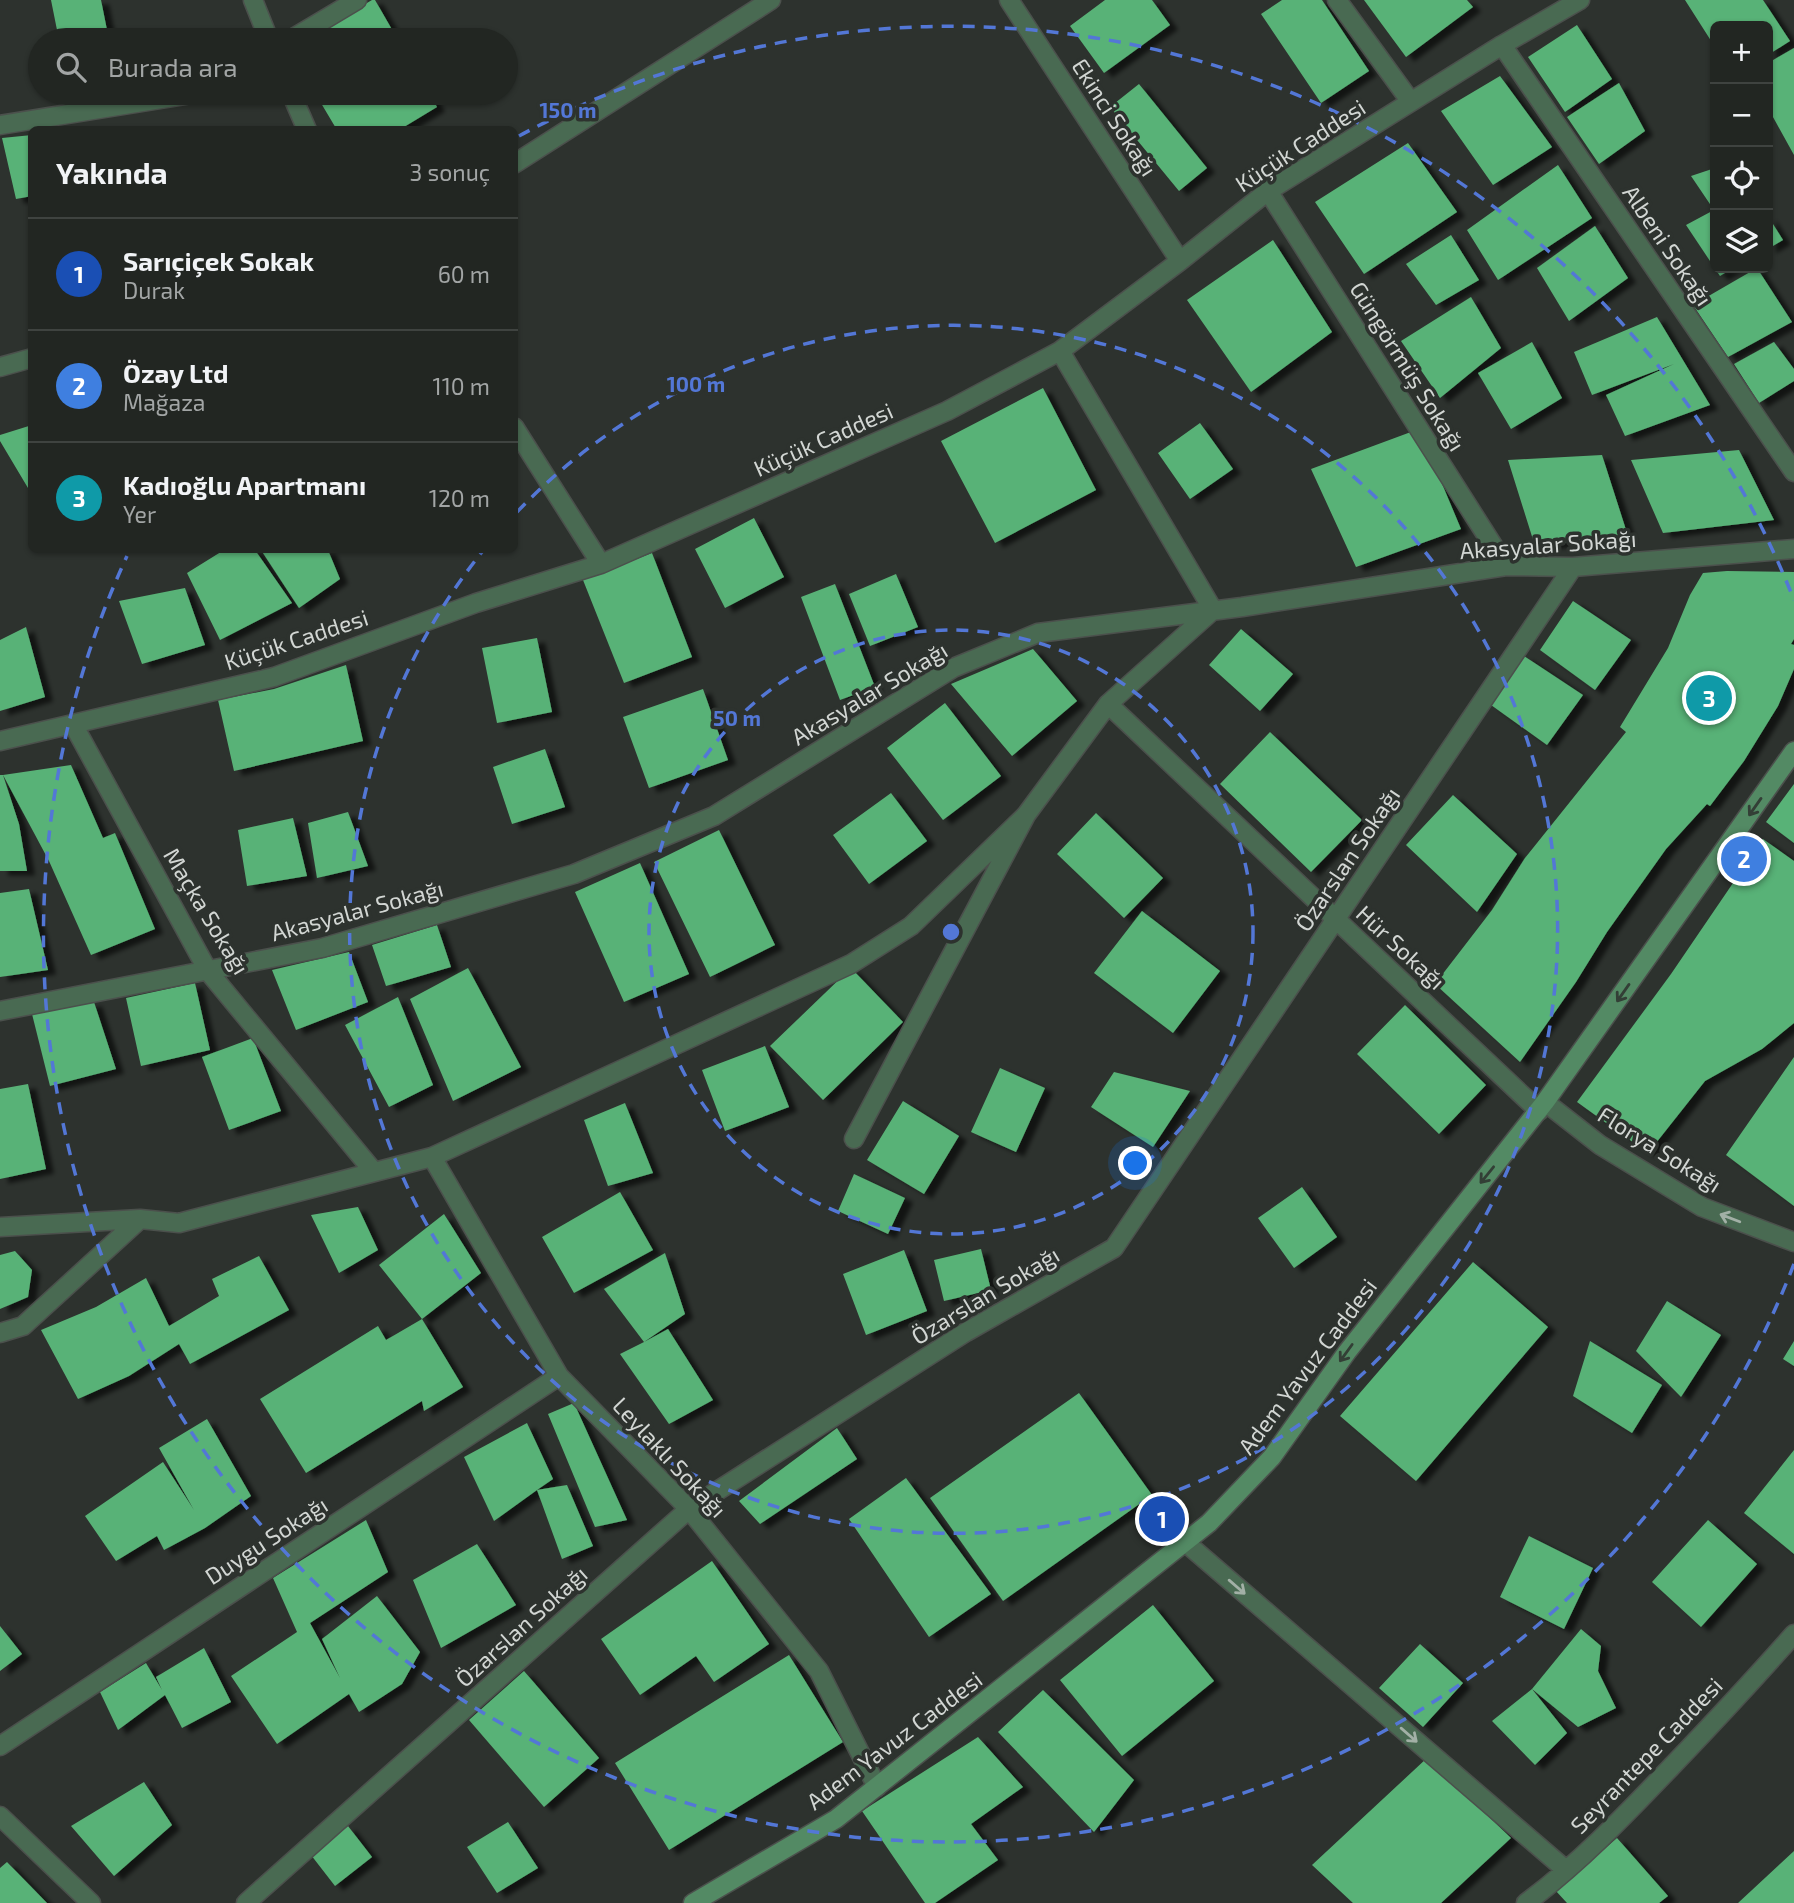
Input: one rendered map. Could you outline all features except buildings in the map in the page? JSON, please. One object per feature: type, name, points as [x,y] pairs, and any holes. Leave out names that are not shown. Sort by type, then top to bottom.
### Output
[{"type":"main road","name":"Adem Yavuz Caddesi","points":[[692,1903],[836,1819],[1209,1523],[1272,1457],[1347,1352],[1542,1106],[1794,751]]},
{"type":"street","points":[[253,0],[264,28]]},
{"type":"street","points":[[310,28],[357,0]]},
{"type":"street","points":[[518,161],[771,0]]},
{"type":"street","name":"Ekinci Sokağı","points":[[1009,0],[1180,261]]},
{"type":"street","points":[[1337,0],[1411,102]]},
{"type":"street","name":"Küçük Caddesi","points":[[0,741],[274,677],[476,603],[601,564],[947,411],[1060,351],[1268,191],[1502,45],[1580,0]]},
{"type":"street","name":"Albeni Sokağı","points":[[1502,45],[1794,472]]},
{"type":"street","points":[[0,125],[124,105]]},
{"type":"street","points":[[296,105],[305,126]]},
{"type":"street","name":"Güngörmüş Sokağı","points":[[1268,191],[1506,566]]},
{"type":"street","points":[[854,1139],[1026,815],[1108,704],[1213,610],[1060,351]]},
{"type":"street","points":[[0,367],[28,359]]},
{"type":"street","points":[[518,432],[601,564]]},
{"type":"street","name":"Akasyalar Sokağı","points":[[0,1011],[322,948],[587,869],[714,816],[953,668],[1038,633],[1506,566],[1573,567],[1794,549]]},
{"type":"street","name":"Özarslan Sokağı","points":[[246,1903],[689,1509],[966,1332],[1114,1248],[1573,567]]},
{"type":"street","name":"Hür Sokağı","points":[[1108,704],[1336,919],[1542,1106]]},
{"type":"street","name":"Maçka Sokağı","points":[[73,724],[208,971],[374,1172]]},
{"type":"street","points":[[0,1227],[140,1219],[179,1223],[432,1157],[851,964],[911,926],[1026,815]]},
{"type":"street","name":"Florya Sokağı","points":[[1542,1106],[1702,1207],[1794,1242]]},
{"type":"street","name":"Leylaklı Sokağı","points":[[432,1157],[559,1376],[689,1509],[819,1671],[877,1787]]},
{"type":"street","points":[[0,1333],[23,1326],[140,1219]]},
{"type":"street","name":"Duygu Sokağı","points":[[0,1746],[559,1376]]},
{"type":"street","points":[[1185,1542],[1566,1870]]},
{"type":"street","name":"Seyrantepe Caddesi","points":[[1526,1903],[1619,1822],[1794,1634]]},
{"type":"street","points":[[0,1816],[91,1903]]},
{"type":"place","name":"Kadıoğlu Apartmanı","points":[[1709,698]]},
{"type":"place","name":"Özay Ltd","points":[[1744,859]]},
{"type":"place","name":"Sarıçiçek Sokak","points":[[1162,1519]]}]
